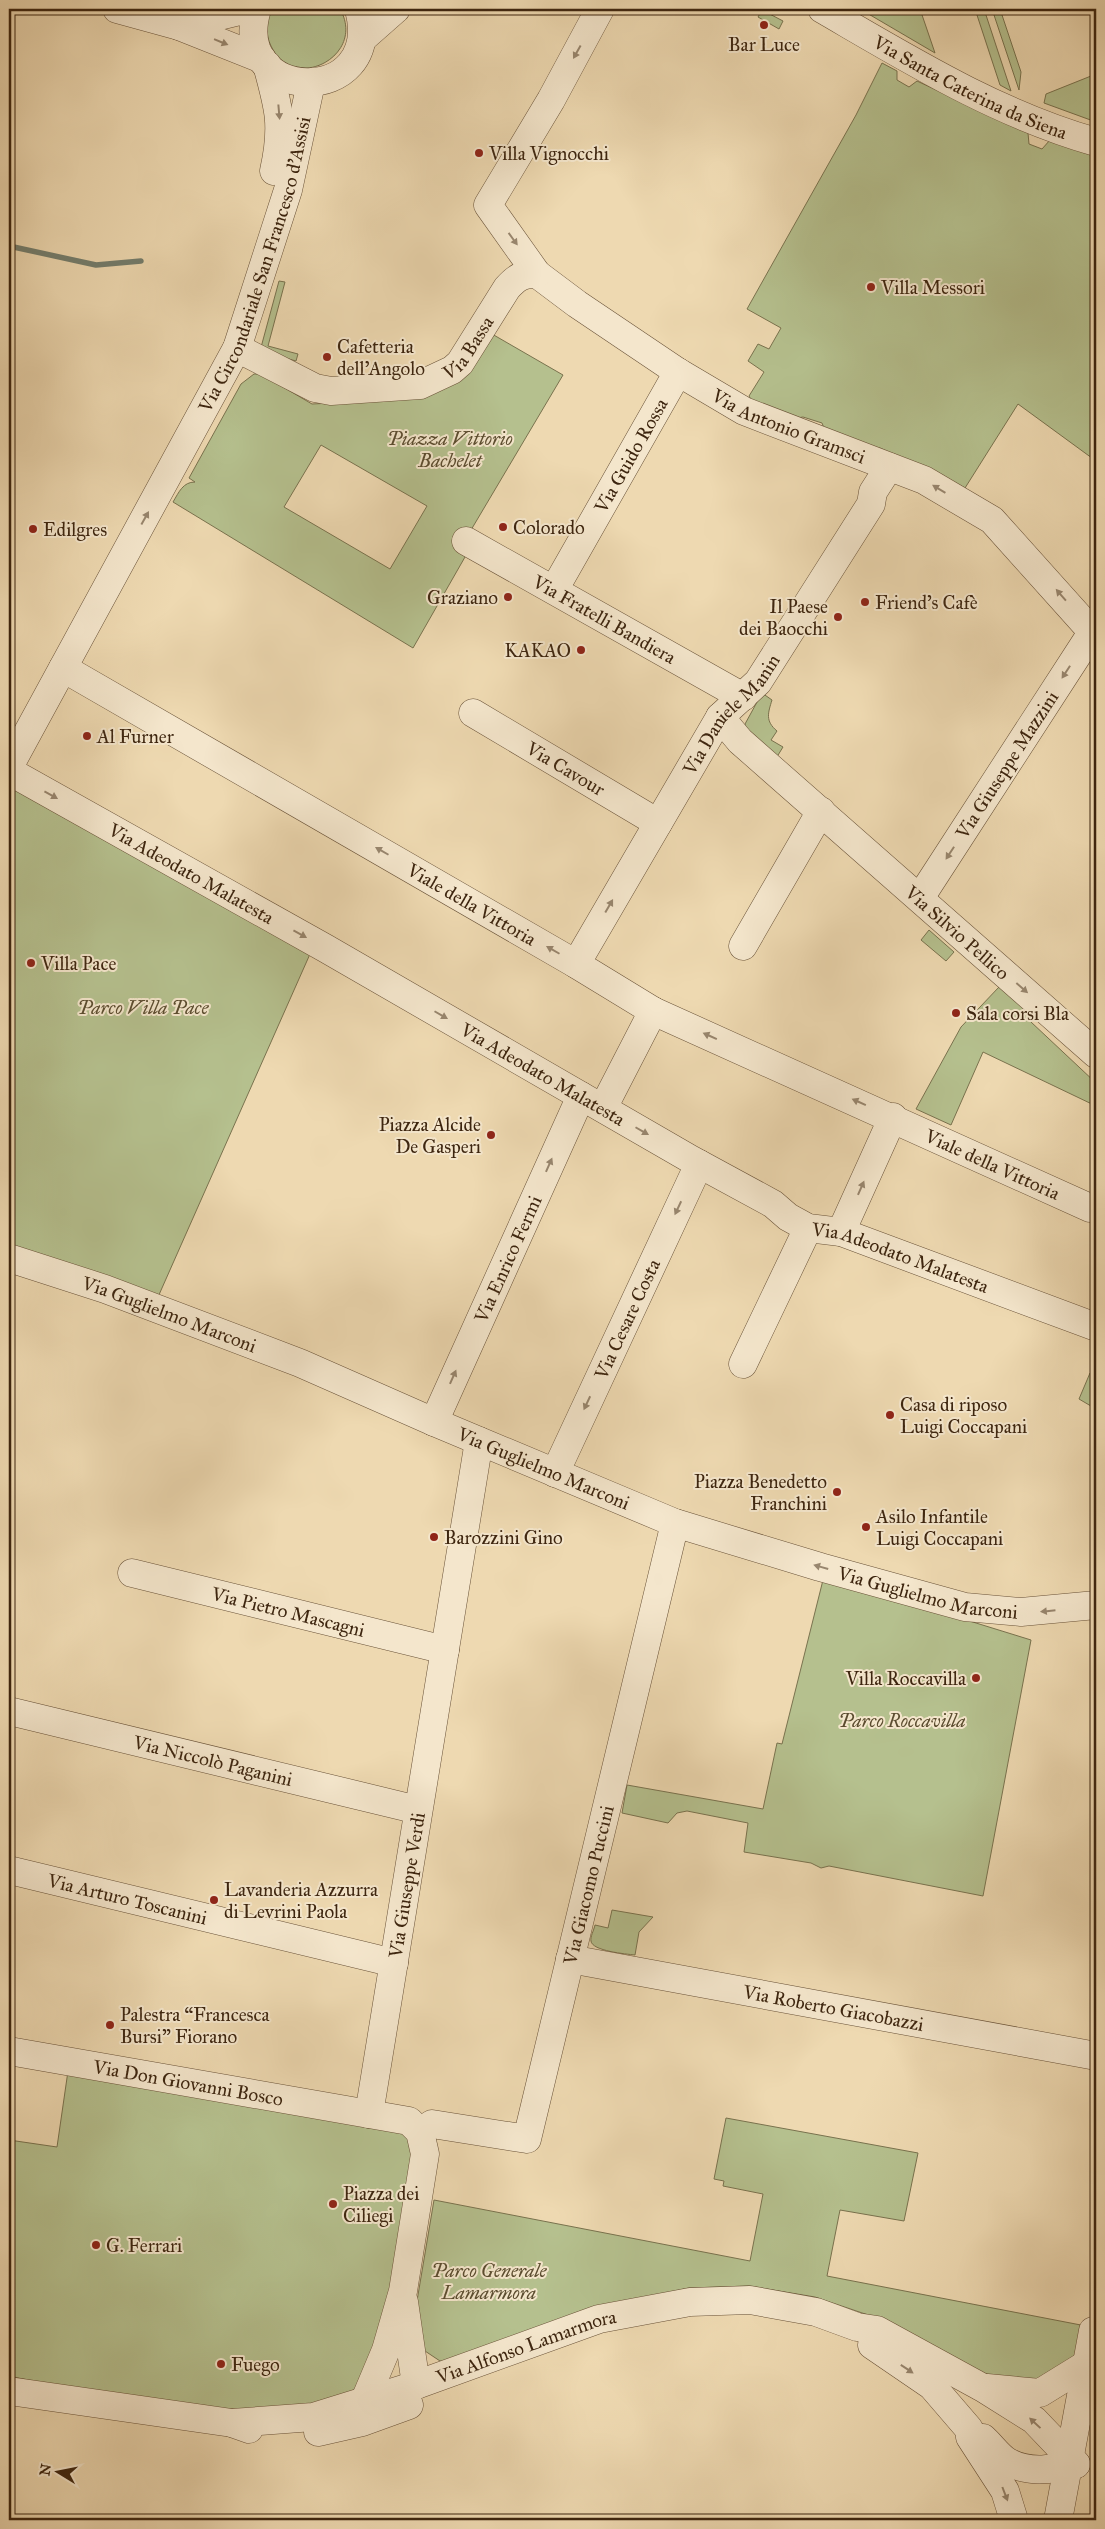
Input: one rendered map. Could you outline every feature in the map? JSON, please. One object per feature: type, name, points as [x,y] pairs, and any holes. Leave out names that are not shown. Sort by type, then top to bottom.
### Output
[{"type":"street","points":[[117,9],[179,26],[264,62],[286,79],[311,84],[332,78],[346,69],[356,55],[362,39],[363,25],[359,9]]},
{"type":"street","points":[[179,26],[248,9]]},
{"type":"street","name":"Via Circondariale San Francesco d'Assisi","points":[[9,736],[149,473],[228,332],[281,141],[278,105],[254,34],[257,9]]},
{"type":"street","points":[[362,39],[396,9]]},
{"type":"street","name":"Via Antonio Gramsci","points":[[600,9],[551,100],[488,205],[537,274],[678,372],[744,411],[924,480],[992,520],[1094,634]]},
{"type":"street","name":"Via Santa Caterina da Siena","points":[[822,9],[965,90],[1023,117],[1096,142]]},
{"type":"street","name":"Via Circondariale San Francesco d'Assisi","points":[[63,668],[237,348],[288,190],[311,84]]},
{"type":"street","name":"Via Bassa","points":[[237,348],[316,388],[331,392],[420,385],[452,370],[460,363],[507,288],[516,277],[525,274],[537,274]]},
{"type":"street","name":"Via Guido Rossa","points":[[554,590],[678,372]]},
{"type":"street","name":"Via Daniele Manin","points":[[576,964],[720,717],[758,682],[862,519],[871,504],[873,492],[889,467]]},
{"type":"street","name":"Via Fratelli Bandiera","points":[[466,541],[743,697]]},
{"type":"street","name":"Via Giuseppe Mazzini","points":[[920,898],[1094,634]]},
{"type":"street","points":[[9,767],[63,668]]},
{"type":"street","name":"Viale della Vittoria","points":[[63,668],[576,964],[653,1011],[1095,1208]]},
{"type":"street","name":"Via Cavour","points":[[473,713],[658,823]]},
{"type":"street","name":"Via Silvio Pellico","points":[[720,717],[740,741],[1096,1054]]},
{"type":"street","name":"Via Adeodato Malatesta","points":[[9,771],[325,948],[698,1164],[773,1204],[788,1217],[808,1228],[841,1232],[1096,1327]]},
{"type":"street","points":[[743,946],[821,811]]},
{"type":"street","name":"Via Enrico Fermi","points":[[434,1422],[592,1102],[653,1011]]},
{"type":"street","points":[[841,1232],[893,1117]]},
{"type":"street","name":"Via Cesare Costa","points":[[555,1473],[698,1164]]},
{"type":"street","points":[[743,1364],[808,1228]]},
{"type":"street","name":"Via Guglielmo Marconi","points":[[9,1258],[105,1289],[205,1325],[308,1366],[434,1422],[675,1523],[820,1567],[985,1611],[1021,1612],[1096,1604]]},
{"type":"street","name":"Via Giuseppe Verdi","points":[[369,2114],[479,1441]]},
{"type":"street","name":"Via Giacomo Puccini","points":[[420,2132],[432,2124],[527,2139],[675,1523]]},
{"type":"street","name":"Via Pietro Mascagni","points":[[132,1573],[445,1650]]},
{"type":"street","name":"Via Niccolò Paganini","points":[[9,1711],[418,1810]]},
{"type":"street","name":"Via Arturo Toscanini","points":[[9,1870],[394,1963]]},
{"type":"street","name":"Via Roberto Giacobazzi","points":[[570,1959],[1096,2056]]},
{"type":"street","name":"Via Don Giovanni Bosco","points":[[9,2051],[369,2114]]},
{"type":"street","points":[[365,2400],[386,2350],[403,2291],[425,2154],[420,2132],[409,2121],[369,2114]]},
{"type":"street","points":[[403,2291],[408,2391]]},
{"type":"street","name":"Via Alfonso Lamarmora","points":[[330,2430],[408,2391],[599,2319],[690,2302],[750,2300],[816,2312],[857,2327],[877,2330],[982,2388],[1034,2420],[1071,2463]]},
{"type":"street","name":"Via Alfonso Lamarmora","points":[[9,2391],[232,2424],[275,2435],[330,2430],[362,2422],[506,2370],[604,2331],[638,2312]]},
{"type":"street","points":[[857,2327],[869,2343],[932,2386],[969,2429],[976,2431],[1008,2462],[1033,2470],[1057,2469],[1071,2463]]},
{"type":"street","points":[[1077,2520],[1090,2430],[1093,2331],[1096,2330]]},
{"type":"street","points":[[386,2350],[408,2391]]},
{"type":"street","name":"Via Alfonso Lamarmora","points":[[232,2424],[313,2417],[365,2400],[481,2372],[506,2370]]},
{"type":"street","points":[[982,2388],[1040,2393],[1092,2377]]},
{"type":"street","points":[[1058,2520],[1092,2377]]},
{"type":"street","points":[[969,2429],[970,2437],[1005,2491],[1014,2520]]},
{"type":"street","points":[[1069,2520],[1071,2463],[1082,2436],[1090,2430]]},
{"type":"green space","points":[[271,9],[340,9],[346,26],[344,41],[336,54],[324,63],[310,68],[295,67],[281,60],[271,46],[267,27]]},
{"type":"green space","points":[[860,9],[920,9],[935,53]]},
{"type":"green space","points":[[975,9],[984,9],[1011,91],[1000,85]]},
{"type":"green space","points":[[992,9],[1000,9],[1021,72],[1019,90]]},
{"type":"green space","points":[[762,10],[783,21],[779,29],[758,17]]},
{"type":"green space","points":[[882,63],[897,71],[897,80],[909,87],[917,81],[1028,133],[1029,144],[1042,149],[1050,140],[1096,156],[1096,461],[1018,404],[965,488],[948,482],[880,448],[876,449],[824,428],[822,423],[803,417],[797,418],[752,401],[749,396],[764,372],[748,361],[758,344],[769,349],[781,328],[747,309],[856,115]]},
{"type":"green space","points":[[1096,74],[1096,122],[1044,103],[1046,94]]},
{"type":"green space","points":[[279,281],[285,282],[268,346],[298,354],[296,361],[260,351]]},
{"type":"green space","name":"Piazza Vittorio Bachelet","points":[[492,334],[563,375],[471,530],[466,541],[465,557],[413,648],[173,502],[184,486],[195,482],[189,478],[241,384],[254,374],[261,374],[312,404],[393,400]],"holes":[[[321,445],[427,506],[390,569],[284,507]]]},
{"type":"green space","points":[[762,693],[772,700],[768,717],[777,731],[771,740],[783,747],[775,760],[746,730],[745,724]]},
{"type":"green space","name":"Parco Villa Pace","points":[[9,777],[314,945],[158,1297],[9,1257]]},
{"type":"green space","points":[[929,930],[954,952],[946,961],[921,940]]},
{"type":"green space","points":[[999,987],[1034,1017],[1031,1022],[1096,1083],[1096,1106],[983,1052],[951,1125],[916,1109],[961,1027]]},
{"type":"green space","points":[[1090,1373],[1096,1376],[1096,1409],[1079,1399]]},
{"type":"green space","name":"Parco Roccavilla","points":[[824,1576],[1031,1640],[983,1896],[829,1866],[821,1868],[811,1863],[744,1852],[748,1823],[687,1811],[677,1813],[668,1823],[622,1813],[627,1785],[763,1809],[777,1743],[782,1744]]},
{"type":"green space","points":[[612,1910],[653,1917],[639,1932],[635,1955],[603,1950],[591,1941],[595,1925],[608,1928]]},
{"type":"green space","points":[[68,2071],[418,2127],[385,2404],[246,2426],[9,2376],[9,2140],[57,2147]]},
{"type":"green space","name":"Parco Generale Lamarmora","points":[[726,2118],[918,2153],[904,2221],[840,2210],[827,2276],[1086,2326],[1082,2356],[1034,2386],[993,2381],[880,2319],[815,2297],[749,2286],[689,2288],[638,2299],[462,2365],[440,2361],[422,2349],[416,2307],[434,2200],[750,2261],[763,2194],[723,2186],[724,2181],[714,2179]]},
{"type":"waterway","points":[[9,246],[96,265],[141,261]]},
{"type":"place","name":"Bar Luce","points":[[764,25]]},
{"type":"place","name":"Villa Vignocchi","points":[[479,153]]},
{"type":"place","name":"Villa Messori","points":[[871,287]]},
{"type":"place","name":"Cafetteria dell'Angolo","points":[[327,357]]},
{"type":"place","name":"Colorado","points":[[503,527]]},
{"type":"place","name":"Edilgres","points":[[33,529]]},
{"type":"place","name":"Graziano","points":[[508,597]]},
{"type":"place","name":"Friend's Cafè","points":[[865,602]]},
{"type":"place","name":"Il Paese dei Baocchi","points":[[838,617]]},
{"type":"place","name":"KAKAO","points":[[581,650]]},
{"type":"place","name":"Al Furner","points":[[87,736]]},
{"type":"place","name":"Villa Pace","points":[[31,963]]},
{"type":"place","name":"Sala corsi Bla","points":[[956,1013]]},
{"type":"place","name":"Piazza Alcide De Gasperi","points":[[491,1135]]},
{"type":"place","name":"Casa di riposo Luigi Coccapani","points":[[890,1415]]},
{"type":"place","name":"Piazza Benedetto Franchini","points":[[837,1492]]},
{"type":"place","name":"Asilo Infantile Luigi Coccapani","points":[[866,1527]]},
{"type":"place","name":"Barozzini Gino","points":[[434,1537]]},
{"type":"place","name":"Villa Roccavilla","points":[[976,1678]]},
{"type":"place","name":"Lavanderia Azzurra di Levrini Paola","points":[[214,1900]]},
{"type":"place","name":"Palestra “Francesca Bursi” Fiorano","points":[[110,2025]]},
{"type":"place","name":"Piazza dei Ciliegi","points":[[333,2204]]},
{"type":"place","name":"G. Ferrari","points":[[96,2245]]},
{"type":"place","name":"Fuego","points":[[221,2364]]}]
